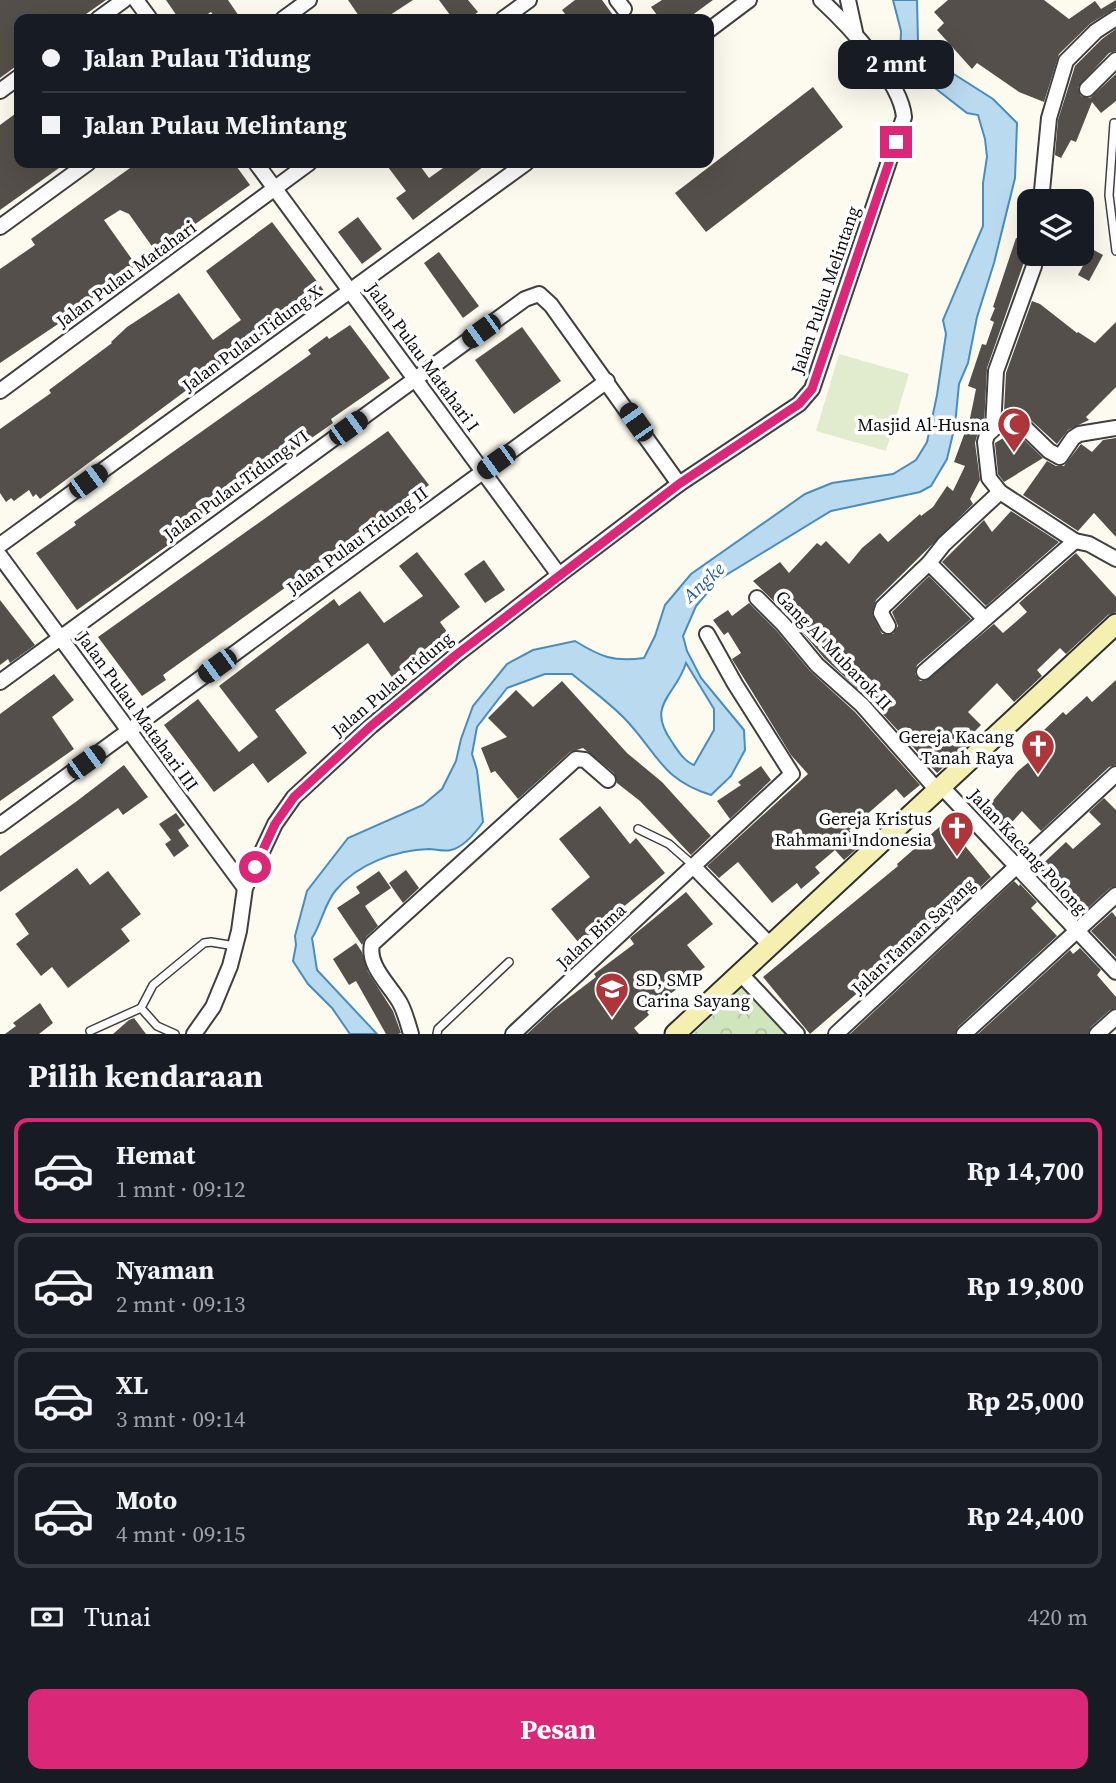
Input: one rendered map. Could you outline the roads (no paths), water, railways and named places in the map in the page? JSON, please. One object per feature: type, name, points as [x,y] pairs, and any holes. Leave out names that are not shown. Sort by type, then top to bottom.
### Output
[{"type":"street","points":[[105,14],[124,0]]},
{"type":"street","points":[[290,14],[309,0]]},
{"type":"street","points":[[510,14],[529,0]]},
{"type":"street","points":[[714,26],[750,0]]},
{"type":"street","points":[[824,3],[834,5],[842,0]]},
{"type":"street","points":[[848,0],[855,34]]},
{"type":"street","name":"Jalan Pulau Melintang","points":[[559,575],[679,484],[799,404],[812,389],[904,117],[898,92],[855,34],[824,3]]},
{"type":"street","points":[[1042,189],[1049,118],[1066,61],[1096,31],[1116,18]]},
{"type":"street","points":[[1087,89],[1116,60]]},
{"type":"street","points":[[0,227],[81,168]]},
{"type":"street","name":"Jalan Pulau Matahari I","points":[[260,168],[559,575]]},
{"type":"street","name":"Jalan Pulau Matahari","points":[[0,391],[302,168]]},
{"type":"street","name":"Jalan Pulau Tidung X","points":[[0,545],[519,168]]},
{"type":"street","points":[[1034,266],[996,371],[993,428],[985,442],[989,478],[999,492],[1074,541],[1089,544],[1116,559]]},
{"type":"street","name":"Jalan Pulau Tidung VI","points":[[0,682],[526,299],[539,294],[551,304],[607,381]]},
{"type":"street","points":[[607,381],[679,484]]},
{"type":"street","name":"Jalan Pulau Tidung II","points":[[0,825],[607,381]]},
{"type":"street","points":[[993,428],[1009,420],[1017,420],[1060,457],[1079,434],[1116,428]]},
{"type":"street","points":[[888,626],[881,610],[944,544],[999,492]]},
{"type":"street","points":[[924,672],[1074,541]]},
{"type":"street","name":"Jalan Pulau Matahari III","points":[[0,556],[245,888]]},
{"type":"street","points":[[929,562],[984,618]]},
{"type":"street","name":"Jalan Pulau Tidung","points":[[194,1034],[213,1007],[235,946],[245,888],[275,824],[294,797],[424,681],[559,575]]},
{"type":"street","name":"Gang Al Mubarok II","points":[[757,598],[817,665],[862,705],[940,789]]},
{"type":"street","points":[[675,1034],[1116,624]]},
{"type":"street","name":"Jalan Bima","points":[[513,1034],[792,774],[707,634]]},
{"type":"street","points":[[411,1034],[400,1003],[372,961],[372,944],[576,759],[585,760],[607,780]]},
{"type":"street","name":"Jalan Taman Sayang","points":[[836,1034],[1116,774]]},
{"type":"street","name":"Jalan Kacang Polong","points":[[940,789],[1116,972]]},
{"type":"street","points":[[694,867],[770,945]]},
{"type":"street","points":[[964,1034],[1116,895]]},
{"type":"street","points":[[740,973],[797,1034]]},
{"type":"street","points":[[1097,1034],[1116,1017]]},
{"type":"lane","points":[[1114,123],[1109,195],[1116,251]]},
{"type":"lane","points":[[638,829],[669,844],[694,867]]},
{"type":"lane","points":[[90,1031],[141,1008],[153,985],[204,943],[235,946]]},
{"type":"lane","points":[[437,1034],[438,1029],[509,962]]},
{"type":"lane","points":[[141,1008],[157,1026],[175,1034]]},
{"type":"water","name":"Angke","points":[[893,0],[917,0],[918,42],[938,64],[993,99],[1017,123],[1015,178],[994,263],[977,317],[968,363],[959,384],[955,425],[947,459],[931,486],[920,492],[831,511],[718,580],[696,606],[683,636],[687,651],[701,678],[744,730],[745,750],[731,776],[711,795],[695,789],[671,774],[620,714],[572,674],[545,674],[507,688],[477,727],[472,754],[477,770],[483,822],[477,830],[465,842],[451,850],[404,852],[366,866],[345,881],[332,895],[326,907],[312,938],[317,970],[377,1034],[350,1034],[332,1008],[308,984],[293,961],[295,936],[307,891],[348,838],[423,805],[442,789],[456,761],[473,706],[507,664],[533,650],[575,641],[608,657],[644,658],[655,636],[665,605],[691,574],[805,494],[832,483],[893,474],[916,460],[927,442],[946,334],[943,320],[983,226],[983,183],[987,157],[978,115],[967,113],[900,58],[901,31]],"holes":[[[686,663],[714,709],[714,730],[694,765],[677,749],[664,729],[661,718],[665,701]]]},
{"type":"place","name":"Masjid Al-Husna","points":[[1014,454]]},
{"type":"place","name":"Gereja Kacang Tanah Raya","points":[[1038,776]]},
{"type":"place","name":"Gereja Kristus Rahmani Indonesia","points":[[957,858]]},
{"type":"place","name":"SD, SMP Carina Sayang","points":[[612,1019]]}]
